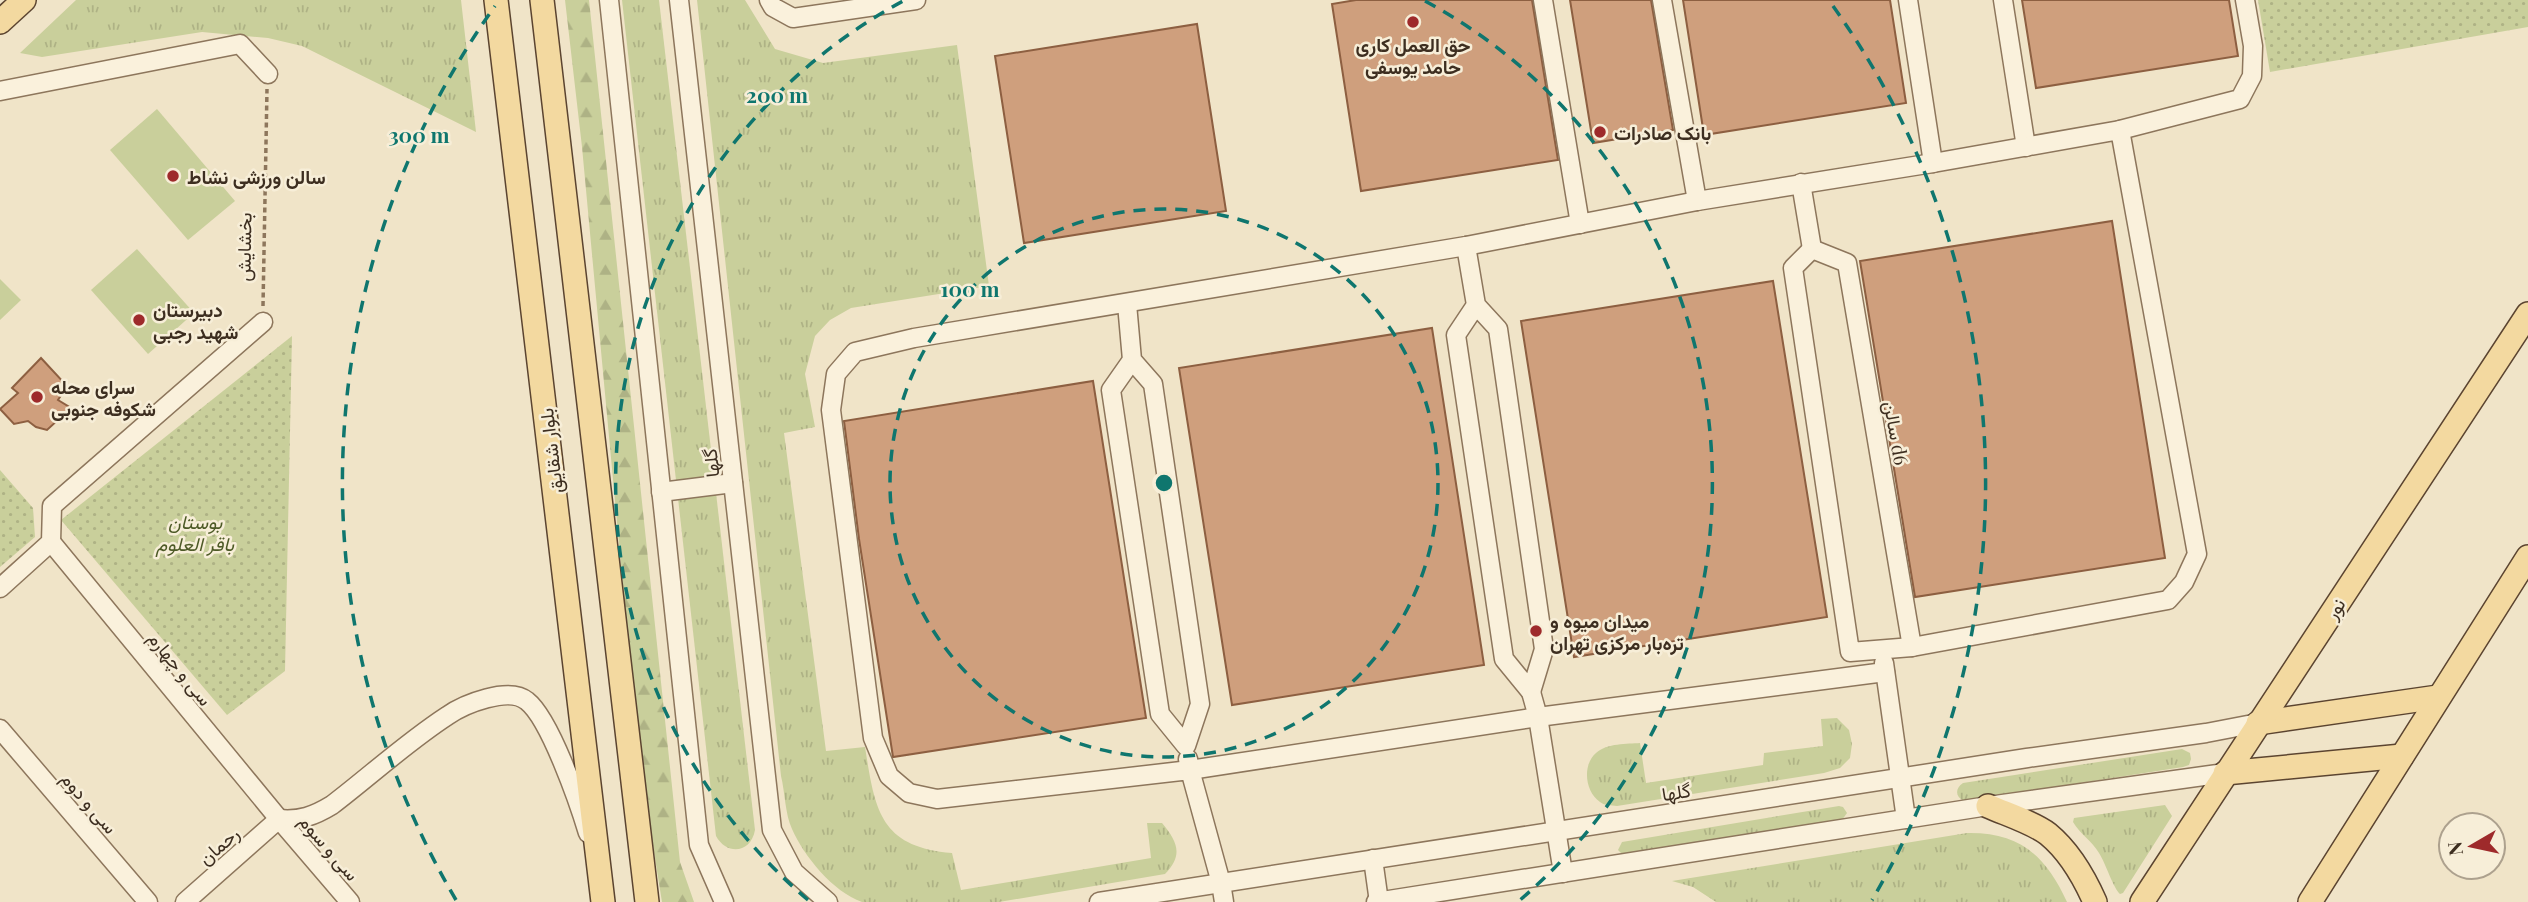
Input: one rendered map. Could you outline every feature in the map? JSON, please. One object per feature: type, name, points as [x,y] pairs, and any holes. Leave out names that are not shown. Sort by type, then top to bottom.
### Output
[{"type":"main road","points":[[0,22],[24,0]]},
{"type":"main road","name":"بلوار شقایق","points":[[496,0],[603,902]]},
{"type":"main road","points":[[542,0],[647,902]]},
{"type":"main road","name":"نور","points":[[2141,902],[2528,314]]},
{"type":"main road","points":[[2310,902],[2528,557]]},
{"type":"main road","points":[[2258,723],[2438,696]]},
{"type":"main road","points":[[2225,772],[2402,756]]},
{"type":"main road","points":[[1988,806],[2047,833],[2070,856],[2095,902]]},
{"type":"street","points":[[609,0],[699,845],[724,902]]},
{"type":"street","name":"گلها","points":[[679,0],[772,830],[794,872],[828,902]]},
{"type":"street","points":[[769,0],[773,7],[793,18],[916,0]]},
{"type":"street","points":[[1543,0],[1580,224]]},
{"type":"street","points":[[1662,0],[1698,201]]},
{"type":"street","points":[[1908,0],[1933,163]]},
{"type":"street","points":[[2003,0],[2025,147]]},
{"type":"street","points":[[1885,672],[1538,717],[1189,770],[937,799],[909,793],[889,776],[873,738],[831,410],[836,374],[855,352],[914,338],[1465,246],[1801,183],[2120,131],[2240,99],[2252,76],[2253,46],[2245,0]]},
{"type":"street","points":[[0,91],[240,44],[268,74]]},
{"type":"street","points":[[1801,183],[1812,249],[1793,268],[1850,652],[1912,647],[2168,600],[2184,582],[2197,554],[2120,131]]},
{"type":"street","points":[[1465,246],[1476,305],[1498,329],[1544,649],[1531,692]]},
{"type":"street","name":"سالن d6","points":[[1812,249],[1847,262],[1912,647]]},
{"type":"street","points":[[1127,304],[1132,360],[1153,384],[1200,704],[1186,746],[1189,770],[1224,902]]},
{"type":"street","points":[[1476,305],[1456,335],[1504,659],[1531,692],[1538,717],[1563,873]]},
{"type":"street","points":[[0,588],[51,542],[52,506],[262,322]]},
{"type":"street","points":[[1132,360],[1111,390],[1160,714],[1186,746]]},
{"type":"street","points":[[661,492],[733,484]]},
{"type":"street","name":"سی و چهارم","points":[[51,542],[279,820]]},
{"type":"street","points":[[1882,649],[1906,819]]},
{"type":"street","points":[[279,820],[297,821],[313,816],[332,805],[448,715],[477,701],[505,695],[526,700],[542,720],[561,760],[598,865]]},
{"type":"street","name":"گلها","points":[[1099,902],[2258,723]]},
{"type":"street","name":"سی و دوم","points":[[0,729],[148,902]]},
{"type":"street","points":[[1374,859],[1378,902],[1988,806],[2213,776],[2225,772]]},
{"type":"street","name":"رحمان","points":[[185,902],[279,820]]},
{"type":"street","name":"سی و سوم","points":[[279,820],[350,902]]},
{"type":"path","name":"بخشایش","points":[[262,322],[268,74]]},
{"type":"green space","points":[[76,0],[461,0],[476,132],[302,46],[268,38],[202,32],[42,57],[20,53]]},
{"type":"green space","points":[[565,0],[589,0],[680,862],[694,902],[662,902],[639,758],[582,147]]},
{"type":"green space","points":[[622,0],[659,0],[755,830],[749,843],[738,849],[726,847],[716,836]]},
{"type":"green space","points":[[697,0],[745,0],[775,49],[823,63],[957,45],[989,286],[851,308],[830,320],[815,336],[805,374],[815,427],[784,433],[826,751],[865,747],[873,789],[885,821],[909,843],[952,853],[961,890],[1151,858],[1147,823],[1162,823],[1175,842],[1175,861],[1165,874],[999,902],[862,902],[830,882],[797,839],[788,817],[781,776]]},
{"type":"green space","points":[[2258,0],[2528,0],[2528,27],[2270,72]]},
{"type":"green space","name":"سالن ورزشی نشاط","points":[[157,109],[235,201],[188,240],[110,150]]},
{"type":"green space","points":[[137,249],[194,313],[148,354],[91,290]]},
{"type":"green space","points":[[0,279],[21,300],[0,320]]},
{"type":"green space","name":"بوستان باقر العلوم","points":[[292,336],[285,671],[227,715],[61,520]]},
{"type":"green space","points":[[0,470],[33,508],[35,537],[0,567]]},
{"type":"green space","points":[[1837,718],[1849,730],[1852,744],[1850,758],[1840,768],[1824,773],[1617,806],[1600,802],[1588,785],[1587,771],[1592,758],[1611,746],[1640,743],[1646,783],[1763,765],[1764,753],[1823,746],[1821,719]]},
{"type":"green space","points":[[2182,749],[2190,753],[2191,759],[2189,765],[2183,767],[1964,801],[1957,790],[1963,783]]},
{"type":"green space","points":[[2165,805],[2172,816],[2120,894],[2099,853],[2073,822],[2074,818]]},
{"type":"green space","points":[[1839,806],[1847,813],[1842,820],[1623,855],[1618,850],[1622,842]]},
{"type":"green space","points":[[1967,833],[2002,837],[2029,850],[2050,872],[2067,902],[1716,902],[1693,887],[1672,881]]},
{"type":"building","points":[[1356,0],[1532,0],[1558,160],[1361,191],[1332,4]]},
{"type":"building","points":[[1570,0],[1651,0],[1673,130],[1593,143]]},
{"type":"building","points":[[1683,0],[1890,0],[1906,103],[1704,135]]},
{"type":"building","points":[[2022,0],[2229,0],[2238,56],[2036,88]]},
{"type":"building","points":[[1197,24],[1226,211],[1024,243],[995,56]]},
{"type":"building","points":[[2112,221],[2165,558],[1915,597],[1860,261]]},
{"type":"building","points":[[1773,281],[1827,617],[1574,657],[1521,321]]},
{"type":"building","points":[[1432,328],[1484,665],[1232,705],[1179,368]]},
{"type":"building","name":"سرای محله شکوفه جنوبی","points":[[41,358],[67,386],[58,400],[71,408],[47,430],[28,421],[14,424],[0,409],[18,393],[12,388]]},
{"type":"building","points":[[1093,381],[1146,718],[893,757],[859,539],[844,421]]},
{"type":"place","name":"حق العمل کاری حامد یوسفی","points":[[1413,22]]},
{"type":"place","name":"بانک صادرات","points":[[1600,132]]},
{"type":"place","name":"سالن ورزشی نشاط","points":[[173,176]]},
{"type":"place","name":"دبیرستان شهید رجبی","points":[[139,320]]},
{"type":"place","name":"سرای محله شکوفه جنوبی","points":[[37,397]]},
{"type":"place","name":"میدان میوه و تره‌بار مرکزی تهران","points":[[1536,631]]}]
